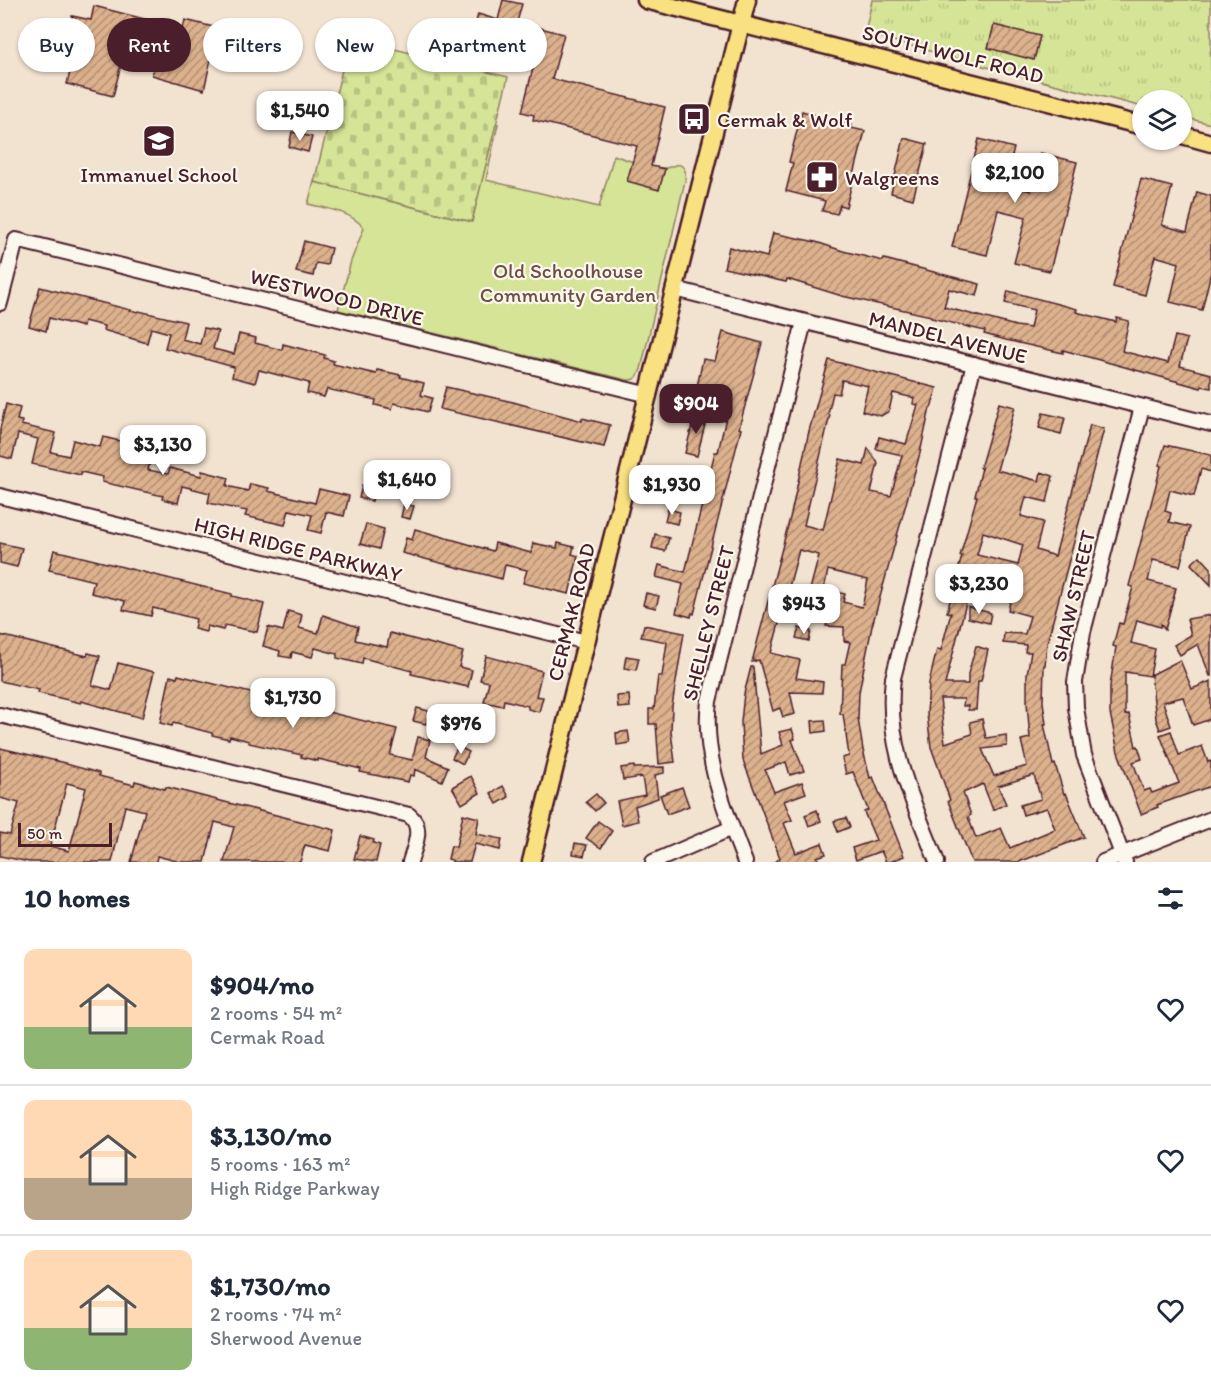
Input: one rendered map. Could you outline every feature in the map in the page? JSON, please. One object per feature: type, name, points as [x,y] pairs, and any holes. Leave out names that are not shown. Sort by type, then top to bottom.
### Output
[{"type":"main road","name":"SOUTH WOLF ROAD","points":[[646,0],[1132,123]]},
{"type":"main road","name":"CERMAK ROAD","points":[[531,862],[747,0]]},
{"type":"main road","points":[[1192,138],[1211,143]]},
{"type":"street","name":"WESTWOOD DRIVE","points":[[0,303],[16,240],[649,395]]},
{"type":"street","name":"MANDEL AVENUE","points":[[675,289],[1211,424]]},
{"type":"street","name":"SHELLEY STREET","points":[[745,862],[710,757],[707,738],[709,700],[804,322]]},
{"type":"street","points":[[937,862],[896,751],[890,701],[893,678],[974,364]]},
{"type":"street","name":"SHAW STREET","points":[[1123,858],[1084,756],[1076,708],[1076,682],[1083,632],[1142,407]]},
{"type":"street","name":"HIGH RIDGE PARKWAY","points":[[0,496],[586,642]]},
{"type":"street","points":[[0,716],[409,815],[416,821],[418,828],[410,862]]},
{"type":"street","points":[[1103,862],[1123,858],[1211,819]]},
{"type":"street","points":[[653,862],[732,828]]},
{"type":"green space","points":[[872,0],[1211,0],[1211,124],[1192,119],[1192,90],[1132,90],[1132,104],[865,33]]},
{"type":"green space","points":[[395,49],[407,52],[407,72],[488,72],[508,77],[472,222],[314,182],[342,72],[395,72]]},
{"type":"green space","name":"Old Schoolhouse Community Garden","points":[[496,124],[498,124],[486,180],[599,207],[614,155],[652,167],[665,168],[681,165],[684,169],[685,181],[641,369],[634,379],[627,380],[338,310],[351,261],[364,228],[346,214],[308,204],[314,182],[472,222]]},
{"type":"building","points":[[503,0],[522,4],[518,18],[498,18]]},
{"type":"building","points":[[94,6],[140,18],[107,18],[107,72],[119,72],[113,96],[67,84],[70,72],[95,72],[95,18],[91,18]]},
{"type":"building","points":[[478,14],[491,18],[477,18]]},
{"type":"building","points":[[191,21],[203,24],[203,72],[208,72],[204,90],[152,75],[153,72],[191,72]]},
{"type":"building","points":[[994,25],[1040,36],[1034,60],[988,48]]},
{"type":"building","points":[[547,30],[564,34],[552,79],[665,107],[651,166],[665,169],[659,190],[627,181],[637,146],[533,120],[534,115],[522,112],[532,72],[547,72]]},
{"type":"building","name":"Walgreens","points":[[802,111],[865,131],[846,207],[840,205],[837,214],[822,211],[825,201],[786,191],[793,163],[789,162]]},
{"type":"building","points":[[292,132],[312,137],[308,152],[289,147]]},
{"type":"building","points":[[904,138],[927,144],[913,199],[891,193]]},
{"type":"building","points":[[979,139],[1014,148],[1005,184],[1031,191],[1040,153],[1077,162],[1050,271],[1014,263],[1026,217],[998,210],[987,255],[952,247]]},
{"type":"building","points":[[1141,179],[1172,187],[1162,225],[1187,232],[1197,192],[1211,196],[1211,272],[1202,310],[1170,302],[1179,263],[1155,256],[1145,295],[1113,287]]},
{"type":"building","points":[[773,233],[980,284],[977,296],[949,289],[944,307],[1016,326],[1030,328],[1034,310],[1005,303],[1008,291],[1116,322],[1117,318],[1129,321],[1122,351],[1168,363],[1175,336],[1187,339],[1180,366],[1211,374],[1211,388],[1202,386],[1201,388],[1063,350],[1063,353],[1006,340],[984,334],[985,331],[842,296],[787,279],[786,282],[724,268],[729,247],[767,257]]},
{"type":"building","points":[[304,241],[331,248],[327,265],[316,263],[313,276],[296,272]]},
{"type":"building","points":[[40,287],[186,322],[182,339],[200,344],[204,328],[218,331],[213,349],[234,354],[239,334],[256,338],[255,343],[282,350],[283,344],[325,355],[324,358],[334,361],[333,364],[376,374],[377,370],[401,375],[400,377],[424,383],[421,395],[432,398],[428,412],[394,403],[392,409],[375,405],[376,400],[327,389],[324,397],[307,393],[309,383],[259,370],[255,383],[232,377],[234,367],[165,348],[169,333],[151,328],[147,343],[103,330],[104,326],[84,321],[83,327],[49,318],[46,331],[29,326]]},
{"type":"building","points":[[723,332],[762,343],[694,614],[692,613],[691,617],[676,613],[683,584],[656,577],[659,565],[685,572],[702,505],[704,506],[713,473],[710,472],[715,452],[718,452],[732,392],[710,386],[706,403],[694,400],[703,359],[715,361]]},
{"type":"building","points":[[829,360],[937,388],[872,626],[859,692],[858,718],[870,778],[873,777],[904,856],[890,862],[886,862],[881,851],[856,860],[852,848],[876,840],[864,812],[868,810],[853,772],[846,774],[842,758],[849,756],[843,714],[840,714],[842,664],[845,664],[850,642],[844,641],[844,627],[826,626],[829,615],[805,609],[819,555],[799,550],[771,653],[800,660],[796,678],[823,682],[822,693],[790,692],[795,714],[783,717],[780,708],[773,711],[759,660],[752,662],[791,514],[809,431]],"holes":[[[842,380],[868,386],[862,411],[881,416],[889,411],[893,393],[914,398],[913,404],[918,405],[906,444],[879,437],[876,449],[902,455],[891,496],[871,492],[878,463],[868,448],[864,465],[840,459],[823,530],[804,525],[833,393],[839,394]],[[828,570],[868,580],[862,607],[843,602],[845,594],[824,589]]]},
{"type":"building","points":[[446,387],[582,421],[582,418],[610,425],[604,447],[440,409]]},
{"type":"building","points":[[999,403],[1015,407],[997,470],[1039,481],[1041,472],[1053,476],[1047,502],[1026,497],[1021,516],[1043,522],[1036,550],[1055,556],[1090,425],[1104,429],[1047,643],[1044,665],[1043,702],[1046,724],[1044,724],[1053,765],[1055,764],[1064,794],[1066,793],[1084,837],[1019,862],[972,862],[948,801],[950,800],[931,747],[927,714],[929,683],[937,649],[941,650],[951,613],[947,612],[977,496],[975,496],[982,468],[980,468]],"holes":[[[983,532],[1023,545],[1018,565],[977,555]],[[983,567],[1017,576],[1008,610],[1030,616],[1025,634],[1004,633],[1003,643],[1026,645],[1025,652],[1031,652],[1027,674],[1030,738],[1021,740],[1027,766],[994,776],[982,749],[1007,746],[1006,735],[986,738],[982,719],[970,722],[972,734],[945,743],[940,699],[964,699],[963,706],[968,706],[968,710],[976,710],[978,681],[981,681],[988,650],[976,646],[968,674],[968,684],[945,684],[971,584],[977,586]],[[1034,775],[1041,799],[1020,805],[1023,815],[1047,808],[1055,829],[1010,848],[1001,828],[976,838],[968,817],[971,815],[963,793],[983,784],[993,810],[1006,804],[998,786]]]},
{"type":"building","points":[[6,404],[20,408],[17,420],[22,421],[21,425],[56,433],[51,452],[69,456],[73,440],[100,447],[103,437],[153,449],[148,470],[168,474],[170,468],[201,476],[202,471],[229,478],[227,486],[248,491],[250,484],[315,503],[319,489],[349,496],[344,516],[326,512],[321,533],[308,530],[312,515],[289,510],[285,525],[262,520],[245,516],[247,511],[208,503],[210,493],[182,486],[178,503],[162,499],[163,496],[102,482],[103,477],[81,472],[81,475],[32,464],[38,439],[18,434],[12,459],[0,456],[0,429]]},
{"type":"building","points":[[1043,413],[1065,418],[1061,434],[1039,428]]},
{"type":"building","points":[[695,414],[707,417],[697,456],[685,453]]},
{"type":"building","points":[[1165,445],[1211,455],[1211,472],[1201,469],[1194,496],[1170,490],[1165,511],[1171,513],[1169,522],[1190,527],[1180,566],[1153,560],[1148,581],[1176,588],[1165,630],[1161,624],[1160,627],[1137,620],[1131,643],[1155,649],[1150,676],[1125,672],[1125,715],[1129,714],[1136,747],[1138,746],[1142,759],[1133,762],[1144,791],[1150,789],[1152,793],[1179,783],[1160,735],[1171,731],[1179,755],[1202,746],[1208,762],[1211,761],[1211,786],[1157,805],[1158,807],[1141,814],[1118,752],[1110,713],[1110,686],[1116,647],[1113,646],[1119,623],[1123,624],[1133,587],[1129,586]]},
{"type":"building","points":[[675,468],[687,471],[684,484],[672,481]]},
{"type":"building","points":[[362,486],[375,490],[372,501],[359,498]]},
{"type":"building","points":[[404,504],[414,506],[410,519],[401,517]]},
{"type":"building","points":[[668,509],[680,512],[677,524],[665,521]]},
{"type":"building","points":[[366,524],[384,529],[379,549],[360,544]]},
{"type":"building","points":[[415,529],[493,551],[495,543],[531,553],[533,543],[557,548],[558,543],[574,547],[572,554],[578,556],[569,594],[523,583],[527,570],[505,565],[502,579],[402,553],[406,538],[412,540]]},
{"type":"building","points":[[655,534],[669,538],[665,551],[652,548]]},
{"type":"building","points":[[0,543],[22,548],[17,567],[0,563]]},
{"type":"building","points":[[54,550],[264,604],[257,632],[225,625],[223,630],[207,626],[206,632],[194,629],[196,619],[153,608],[151,616],[123,610],[125,601],[91,593],[94,581],[49,570]]},
{"type":"building","points":[[1200,556],[1211,568],[1211,585],[1191,564]]},
{"type":"building","points":[[646,593],[659,596],[656,608],[643,605]]},
{"type":"building","points":[[968,607],[991,613],[989,623],[968,618]]},
{"type":"building","points":[[288,611],[302,615],[299,628],[318,633],[323,615],[358,627],[355,640],[387,647],[390,633],[463,652],[459,667],[472,670],[468,687],[411,674],[412,671],[363,658],[362,664],[337,658],[337,654],[315,648],[312,657],[292,652],[291,658],[279,656],[280,651],[263,646],[268,627],[283,631]]},
{"type":"building","points":[[1211,615],[1210,676],[1198,644],[1180,655],[1174,645],[1191,635],[1187,619]]},
{"type":"building","points":[[644,625],[684,633],[672,706],[671,732],[675,762],[659,764],[656,724],[649,724],[649,709],[654,709],[658,676],[662,676],[667,642],[641,637]]},
{"type":"building","points":[[799,628],[811,631],[809,641],[796,638]]},
{"type":"building","points":[[0,635],[87,656],[88,653],[100,656],[92,685],[111,690],[118,663],[154,672],[142,718],[81,701],[81,703],[38,693],[39,690],[0,681]]},
{"type":"building","points":[[486,656],[542,671],[536,696],[543,697],[539,712],[528,709],[528,706],[504,700],[503,706],[484,702],[489,682],[480,680]]},
{"type":"building","points":[[626,656],[639,658],[636,670],[624,668]]},
{"type":"building","points":[[1180,660],[1192,689],[1211,681],[1211,719],[1193,725],[1183,697],[1163,702],[1171,726],[1160,730],[1156,719],[1151,675]]},
{"type":"building","points":[[751,667],[753,667],[761,754],[783,745],[779,732],[792,729],[795,739],[792,740],[804,771],[790,775],[786,762],[765,770],[774,792],[802,782],[806,793],[784,801],[792,820],[784,823],[796,853],[822,843],[826,854],[817,857],[819,862],[774,862],[780,858],[743,760],[741,722],[744,694]]},
{"type":"building","points":[[178,675],[397,729],[390,755],[412,760],[418,737],[430,740],[426,757],[448,767],[442,781],[415,769],[414,776],[410,775],[408,782],[360,772],[361,769],[301,757],[302,755],[249,743],[249,741],[230,736],[229,739],[173,723],[172,726],[160,723],[170,676],[177,678]]},
{"type":"building","points":[[629,695],[630,707],[618,708],[617,696]]},
{"type":"building","points":[[417,708],[429,711],[426,724],[413,721]]},
{"type":"building","points":[[825,720],[826,731],[813,733],[812,721]]},
{"type":"building","points":[[628,731],[630,743],[617,745],[616,733]]},
{"type":"building","points":[[458,746],[469,752],[463,764],[452,758]]},
{"type":"building","points":[[0,748],[66,763],[99,773],[99,776],[134,785],[135,781],[165,789],[166,787],[335,830],[330,851],[305,845],[300,862],[224,862],[234,827],[215,822],[205,862],[180,862],[157,856],[156,862],[131,862],[145,811],[125,806],[112,862],[29,862],[0,856],[0,833],[10,835],[19,803],[0,798]],"holes":[[[67,783],[86,788],[69,851],[50,846]]]},
{"type":"building","points":[[634,766],[634,768],[664,767],[664,773],[655,775],[658,798],[635,806],[638,821],[622,825],[617,801],[645,795],[642,777],[623,780],[621,768]]},
{"type":"building","points":[[471,776],[480,793],[462,804],[452,787]]},
{"type":"building","points":[[503,786],[509,797],[497,804],[491,793]]},
{"type":"building","points":[[682,787],[689,806],[667,814],[660,795]]},
{"type":"building","points":[[596,794],[604,803],[595,811],[586,802]]},
{"type":"building","points":[[817,810],[821,821],[809,826],[805,815]]},
{"type":"building","points":[[463,814],[479,818],[476,834],[502,839],[500,850],[475,844],[470,862],[452,862],[448,859],[451,846],[456,847]]},
{"type":"building","points":[[846,818],[850,827],[838,832],[834,821]]},
{"type":"building","points":[[598,821],[612,831],[601,848],[586,838]]},
{"type":"building","points":[[360,836],[374,840],[373,843],[380,845],[376,862],[354,859]]},
{"type":"building","points":[[575,843],[587,845],[584,856],[573,854]]},
{"type":"place","name":"Cermak & Wolf","points":[[694,119]]},
{"type":"place","name":"Immanuel School","points":[[159,141]]},
{"type":"place","name":"Walgreens","points":[[822,177]]}]
